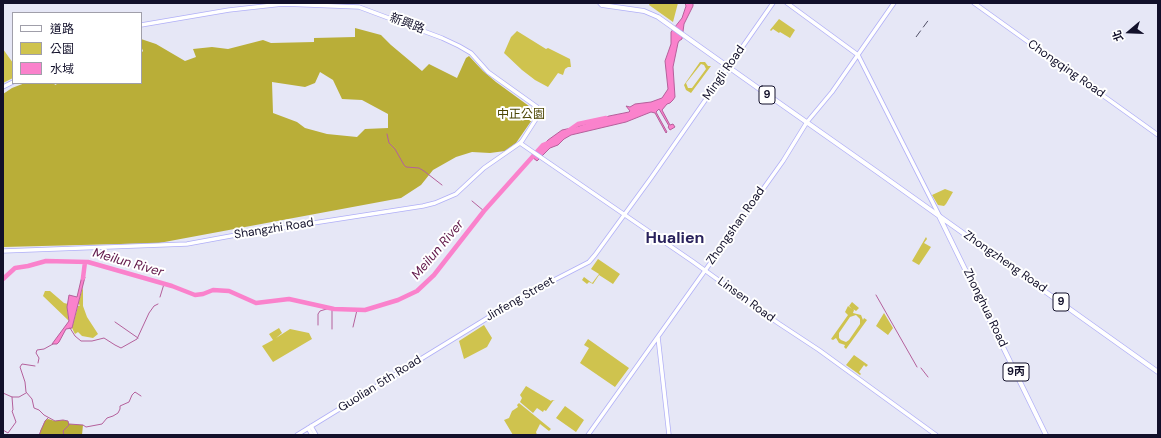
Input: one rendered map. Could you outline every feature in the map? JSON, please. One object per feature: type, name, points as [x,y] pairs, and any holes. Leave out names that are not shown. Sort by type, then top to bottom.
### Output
[{"type":"main road","name":"9","points":[[600,3],[602,5],[644,11],[658,17],[807,122]]},
{"type":"main road","name":"Zhongzheng Road","points":[[807,122],[1158,372]]},
{"type":"main road","name":"9丙","points":[[939,215],[1046,435]]},
{"type":"street","name":"Mingli Road","points":[[624,214],[773,3]]},
{"type":"street","points":[[787,3],[858,55],[939,215]]},
{"type":"street","name":"Zhongshan Road","points":[[588,435],[783,161],[807,122],[832,92],[894,3]]},
{"type":"street","name":"Chongqing Road","points":[[974,3],[1158,135]]},
{"type":"street","name":"新興路","points":[[142,25],[229,10],[283,4],[359,7],[436,35],[459,46],[471,53],[488,72],[537,107],[539,111],[538,116],[521,144]]},
{"type":"street","points":[[3,87],[12,82]]},
{"type":"street","name":"Linsen Road","points":[[521,144],[705,270],[936,435]]},
{"type":"street","name":"Shangzhi Road","points":[[3,251],[187,244],[424,206],[456,194],[484,168],[521,144]]},
{"type":"street","name":"Jinfeng Street","points":[[453,339],[525,295],[589,262],[624,214]]},
{"type":"street","points":[[658,337],[669,435]]},
{"type":"street","name":"Guolian 5th Road","points":[[297,435],[453,339]]},
{"type":"street","points":[[309,427],[312,435]]},
{"type":"street","points":[[309,427],[316,435]]},
{"type":"green space","points":[[650,3],[678,3],[673,22],[649,5]]},
{"type":"green space","points":[[779,19],[795,30],[790,38],[773,29],[771,31],[770,30]]},
{"type":"green space","name":"中正公園","points":[[355,28],[381,35],[422,71],[429,64],[457,78],[466,58],[469,56],[496,82],[536,112],[516,143],[505,151],[490,153],[472,152],[456,157],[433,170],[421,185],[401,198],[159,243],[3,247],[3,94],[12,88],[22,84],[142,84],[142,39],[156,44],[185,61],[196,57],[193,49],[212,47],[228,49],[263,40],[271,43],[314,42],[314,38],[355,37]],"holes":[[[320,72],[333,80],[342,99],[362,100],[388,114],[388,128],[365,129],[357,137],[327,134],[305,128],[297,122],[273,113],[272,82],[305,87],[315,83]]]},
{"type":"green space","points":[[517,31],[546,49],[548,48],[570,59],[571,67],[565,69],[563,75],[558,73],[548,87],[535,80],[504,53],[511,37]]},
{"type":"green space","points":[[3,49],[12,62],[12,78],[3,83]]},
{"type":"green space","points":[[700,62],[705,62],[708,66],[711,66],[691,93],[686,90],[684,85]],"holes":[[[701,64],[704,65],[706,69],[692,88],[688,88],[686,83]]]},
{"type":"green space","points":[[945,189],[953,192],[944,206],[938,205],[932,195]]},
{"type":"green space","points":[[926,237],[927,239],[924,243],[931,247],[919,265],[912,261]]},
{"type":"green space","points":[[598,259],[620,274],[613,284],[599,275],[593,284],[589,282],[587,284],[582,280],[584,277],[592,283],[593,282],[599,274],[591,269]]},
{"type":"green space","points":[[83,287],[83,306],[87,317],[98,334],[93,338],[82,336],[78,332],[75,334],[72,328],[78,306],[80,305],[78,304]]},
{"type":"green space","points":[[45,291],[50,291],[64,303],[68,304],[69,321],[43,296]]},
{"type":"green space","points":[[852,302],[859,308],[856,311],[853,309],[853,313],[861,315],[863,320],[864,318],[867,320],[846,349],[844,347],[845,345],[839,343],[836,338],[833,340],[831,339],[848,315],[845,312],[848,306],[852,309],[849,306]],"holes":[[[856,315],[860,319],[860,324],[849,340],[846,342],[841,340],[839,338],[839,333],[850,317]]]},
{"type":"green space","points":[[884,313],[893,328],[888,335],[876,326]]},
{"type":"green space","points":[[484,325],[492,338],[487,347],[464,359],[459,341]]},
{"type":"green space","points":[[279,328],[282,333],[276,338],[290,329],[309,333],[312,339],[273,362],[262,346],[273,340],[269,334]]},
{"type":"green space","points":[[588,339],[629,368],[615,387],[580,363],[589,348],[584,345]]},
{"type":"green space","points":[[854,355],[868,365],[866,367],[864,365],[859,372],[861,374],[860,375],[846,365]]},
{"type":"green space","points":[[526,386],[551,401],[552,400],[555,401],[553,401],[546,411],[544,410],[543,412],[537,408],[533,413],[520,402],[522,398],[520,395]]},
{"type":"green space","points":[[519,403],[551,429],[549,431],[540,424],[536,432],[537,435],[513,435],[504,420],[509,418],[512,411],[518,407],[517,405]]},
{"type":"green space","points":[[565,406],[584,420],[576,432],[556,418]]},
{"type":"green space","points":[[48,419],[55,421],[63,420],[68,421],[69,424],[83,425],[82,435],[40,435],[40,431],[45,421]]},
{"type":"water","points":[[685,3],[693,3],[693,6],[684,24],[682,39],[678,43],[673,67],[675,97],[662,110],[670,125],[673,124],[675,127],[670,130],[659,109],[656,112],[667,132],[666,133],[655,113],[651,112],[626,122],[571,135],[558,145],[550,148],[537,161],[532,157],[548,140],[562,130],[609,116],[629,112],[630,111],[626,106],[630,107],[635,104],[651,102],[662,98],[668,89],[665,61],[671,44],[671,32],[682,18],[686,6]]},
{"type":"water","points":[[82,276],[85,277],[72,328],[66,329],[57,344],[52,344],[69,321],[67,307],[69,295],[77,297]]},
{"type":"waterway","name":"Meilun River","points":[[568,131],[578,124],[606,118]]},
{"type":"waterway","points":[[387,134],[389,143],[395,149],[406,167],[419,168],[442,185]]},
{"type":"waterway","name":"Meilun River","points":[[3,279],[15,268],[46,261],[88,262],[172,286],[195,295],[213,290],[229,291],[256,303],[289,299],[334,309],[365,310],[398,300],[417,291],[434,275],[484,211],[543,145],[548,143]]},
{"type":"waterway","points":[[472,201],[484,211]]},
{"type":"waterway","points":[[83,278],[85,262]]},
{"type":"waterway","points":[[160,297],[164,284]]},
{"type":"waterway","points":[[876,295],[917,367]]},
{"type":"waterway","points":[[70,328],[75,336],[81,341],[92,341],[104,338],[121,348],[137,339],[149,313],[154,306],[158,304]]},
{"type":"waterway","points":[[318,325],[318,314],[320,311],[330,308]]},
{"type":"waterway","points":[[332,308],[332,329]]},
{"type":"waterway","points":[[353,327],[357,310]]},
{"type":"waterway","points":[[115,322],[138,338]]},
{"type":"waterway","points":[[38,363],[39,358],[36,353],[37,350],[44,349],[53,344]]},
{"type":"waterway","points":[[35,366],[22,364],[20,367],[25,382],[26,392],[32,399],[34,408],[39,410],[44,415],[55,421],[68,421],[69,425],[63,431],[64,435]]},
{"type":"waterway","points":[[921,368],[928,377]]},
{"type":"waterway","points":[[69,424],[83,425],[86,427],[102,424],[107,418],[118,413],[120,406],[129,402],[135,392],[141,396]]},
{"type":"waterway","points":[[3,393],[12,397],[19,397],[26,393]]},
{"type":"waterway","points":[[3,430],[8,433],[16,422],[12,411],[12,397]]},
{"type":"waterway","points":[[39,435],[45,421],[48,418]]},
{"type":"railway","points":[[916,37],[930,18]]},
{"type":"district","name":"Hualien","points":[[675,239]]}]
